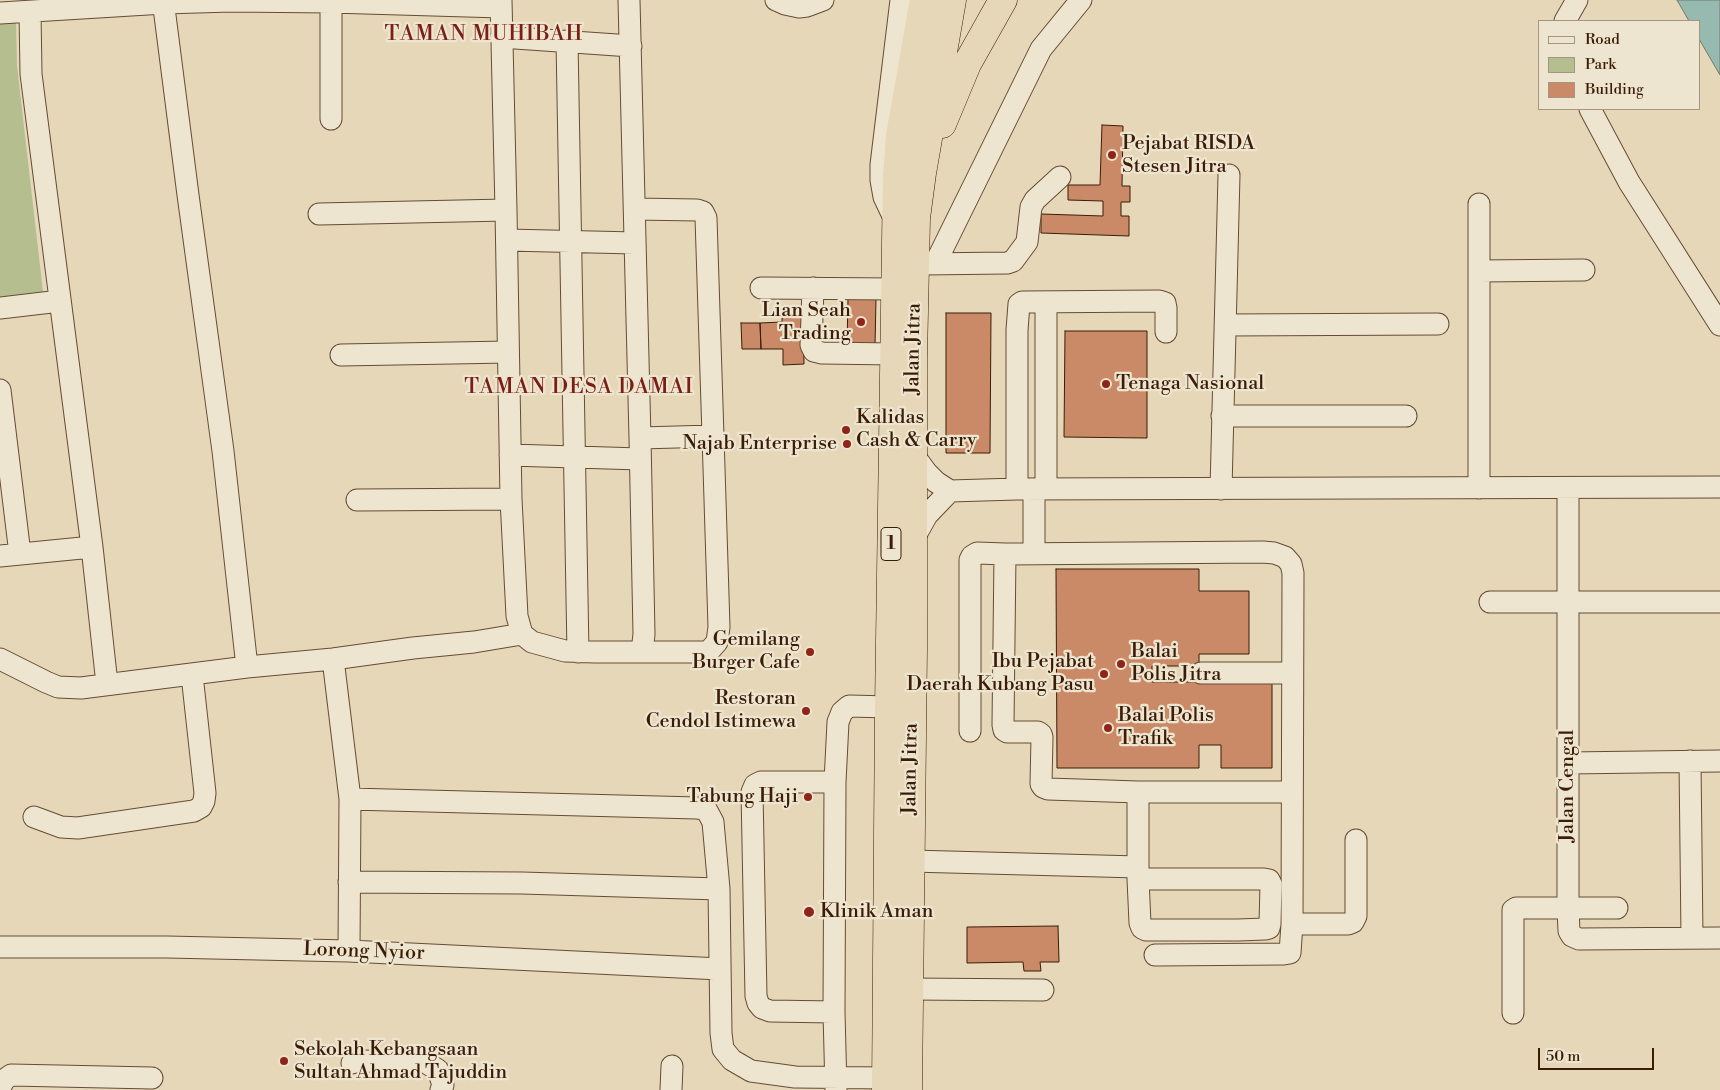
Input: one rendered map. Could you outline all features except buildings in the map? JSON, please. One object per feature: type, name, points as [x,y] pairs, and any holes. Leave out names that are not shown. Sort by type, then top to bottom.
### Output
[{"type":"highway","name":"Jalan Jitra","points":[[893,1086],[889,706],[895,289],[900,136],[924,0]]},
{"type":"highway","name":"Jalan Jitra","points":[[893,1086],[909,989],[913,454],[925,264],[916,218],[952,0]]},
{"type":"highway","points":[[922,173],[967,64],[1003,0]]},
{"type":"street","points":[[629,0],[644,626],[642,652]]},
{"type":"street","points":[[776,0],[799,7],[823,0]]},
{"type":"street","points":[[897,223],[884,197],[881,165],[901,0]]},
{"type":"street","points":[[1060,177],[1035,200],[1031,208],[1027,242],[1013,261],[1007,263],[925,264],[1041,49],[1081,0]]},
{"type":"street","points":[[1567,20],[1577,0]]},
{"type":"street","points":[[0,13],[164,2],[501,4],[511,499],[517,616],[522,634],[532,642],[578,652],[706,652],[717,642],[718,627],[706,218],[703,212],[697,210],[635,209]]},
{"type":"street","points":[[164,2],[223,451],[247,667]]},
{"type":"street","points":[[331,2],[331,119]]},
{"type":"street","points":[[30,12],[32,74],[92,547],[107,684]]},
{"type":"street","points":[[501,37],[631,46]]},
{"type":"street","points":[[567,41],[578,652]]},
{"type":"street","points":[[1591,110],[1629,182],[1720,324]]},
{"type":"street","points":[[1221,489],[1229,175]]},
{"type":"street","points":[[1479,204],[1479,488]]},
{"type":"street","points":[[318,214],[506,210]]},
{"type":"street","points":[[507,240],[635,243]]},
{"type":"street","points":[[1479,270],[1584,270]]},
{"type":"street","points":[[760,288],[895,289]]},
{"type":"street","points":[[813,288],[811,346],[814,351],[822,354],[894,354]]},
{"type":"street","points":[[0,308],[60,301]]},
{"type":"street","points":[[1034,554],[1032,490],[1018,384],[1019,304],[1022,302],[1159,301],[1165,303],[1166,332]]},
{"type":"street","points":[[1032,490],[1045,384],[1046,302]]},
{"type":"street","points":[[1226,325],[1438,324]]},
{"type":"street","points":[[341,355],[508,352]]},
{"type":"street","points":[[1018,384],[1045,384]]},
{"type":"street","points":[[0,390],[10,555],[92,547]]},
{"type":"street","points":[[1222,416],[1406,416]]},
{"type":"street","points":[[510,455],[575,457],[713,436]]},
{"type":"street","points":[[913,454],[927,473],[936,482],[950,491],[1720,487]]},
{"type":"street","name":"Jalan Cengal","points":[[1568,488],[1568,909],[1570,931],[1572,936],[1580,939],[1720,938]]},
{"type":"street","points":[[913,540],[927,515],[950,491]]},
{"type":"street","points":[[357,500],[511,499]]},
{"type":"street","points":[[970,730],[970,560],[977,553],[1263,552],[1286,557],[1291,564],[1293,573],[1292,924],[1290,953],[1155,955]]},
{"type":"street","points":[[1005,554],[1004,730],[1007,732],[1038,732],[1041,734],[1041,784],[1043,787],[1048,789],[1138,792],[1292,792]]},
{"type":"street","points":[[1490,602],[1720,602]]},
{"type":"street","points":[[0,659],[58,687],[81,688],[247,667],[474,642],[522,634]]},
{"type":"street","points":[[333,659],[350,799],[350,951]]},
{"type":"street","points":[[1202,673],[1292,673]]},
{"type":"street","points":[[34,817],[61,827],[78,828],[194,811],[200,807],[204,801],[205,793],[192,675]]},
{"type":"street","points":[[826,1084],[834,1012],[835,782],[838,722],[842,712],[849,706],[889,706]]},
{"type":"street","points":[[1690,761],[1692,938]]},
{"type":"street","points":[[1568,763],[1720,761]]},
{"type":"street","points":[[834,1012],[770,1012],[762,1008],[758,1003],[756,996],[752,792],[755,785],[761,782],[835,782]]},
{"type":"street","points":[[910,861],[1138,873],[1264,879],[1269,880],[1270,884],[1269,928],[1238,930],[1146,930],[1142,928],[1140,923],[1138,873],[1138,792]]},
{"type":"street","points":[[350,799],[706,809],[710,813],[713,822],[719,889],[721,1033],[723,1049],[732,1060],[751,1071],[826,1084],[893,1086]]},
{"type":"street","points":[[1292,924],[1348,924],[1354,922],[1356,916],[1356,840]]},
{"type":"street","points":[[349,882],[522,883],[719,889]]},
{"type":"street","points":[[1513,1013],[1513,910],[1516,908],[1617,908]]},
{"type":"street","points":[[1238,930],[1238,954]]},
{"type":"street","name":"Lorong Nyior","points":[[4,946],[350,951],[720,969]]},
{"type":"street","points":[[909,989],[1043,990]]},
{"type":"street","points":[[352,1063],[359,1061],[425,1062],[438,1070],[442,1085],[441,1090]]},
{"type":"street","points":[[671,1090],[672,1066]]},
{"type":"street","points":[[0,1088],[4,1080],[11,1075],[152,1078]]},
{"type":"green space","points":[[0,22],[16,22],[17,66],[43,292],[0,297]]},
{"type":"water","points":[[1677,0],[1720,0],[1720,75],[1700,41],[1700,20],[1688,20]]},
{"type":"place","name":"Pejabat RISDA Stesen Jitra","points":[[1112,155]]},
{"type":"place","name":"Lian Seah Trading","points":[[861,322]]},
{"type":"place","name":"Tenaga Nasional","points":[[1106,384]]},
{"type":"place","name":"Kalidas Cash & Carry","points":[[846,430]]},
{"type":"place","name":"Najab Enterprise","points":[[847,444]]},
{"type":"place","name":"Gemilang Burger Cafe","points":[[810,652]]},
{"type":"place","name":"Balai Polis Jitra","points":[[1121,664]]},
{"type":"place","name":"Ibu Pejabat Daerah Kubang Pasu","points":[[1104,674]]},
{"type":"place","name":"Restoran Cendol Istimewa","points":[[806,711]]},
{"type":"place","name":"Balai Polis Trafik","points":[[1108,728]]},
{"type":"place","name":"Tabung Haji","points":[[808,797]]},
{"type":"place","name":"Klinik Aman","points":[[809,912]]},
{"type":"place","name":"Sekolah Kebangsaan Sultan Ahmad Tajuddin","points":[[284,1061]]},
{"type":"district","name":"TAMAN MUHIBAH","points":[[484,35]]},
{"type":"district","name":"TAMAN DESA DAMAI","points":[[579,388]]}]
